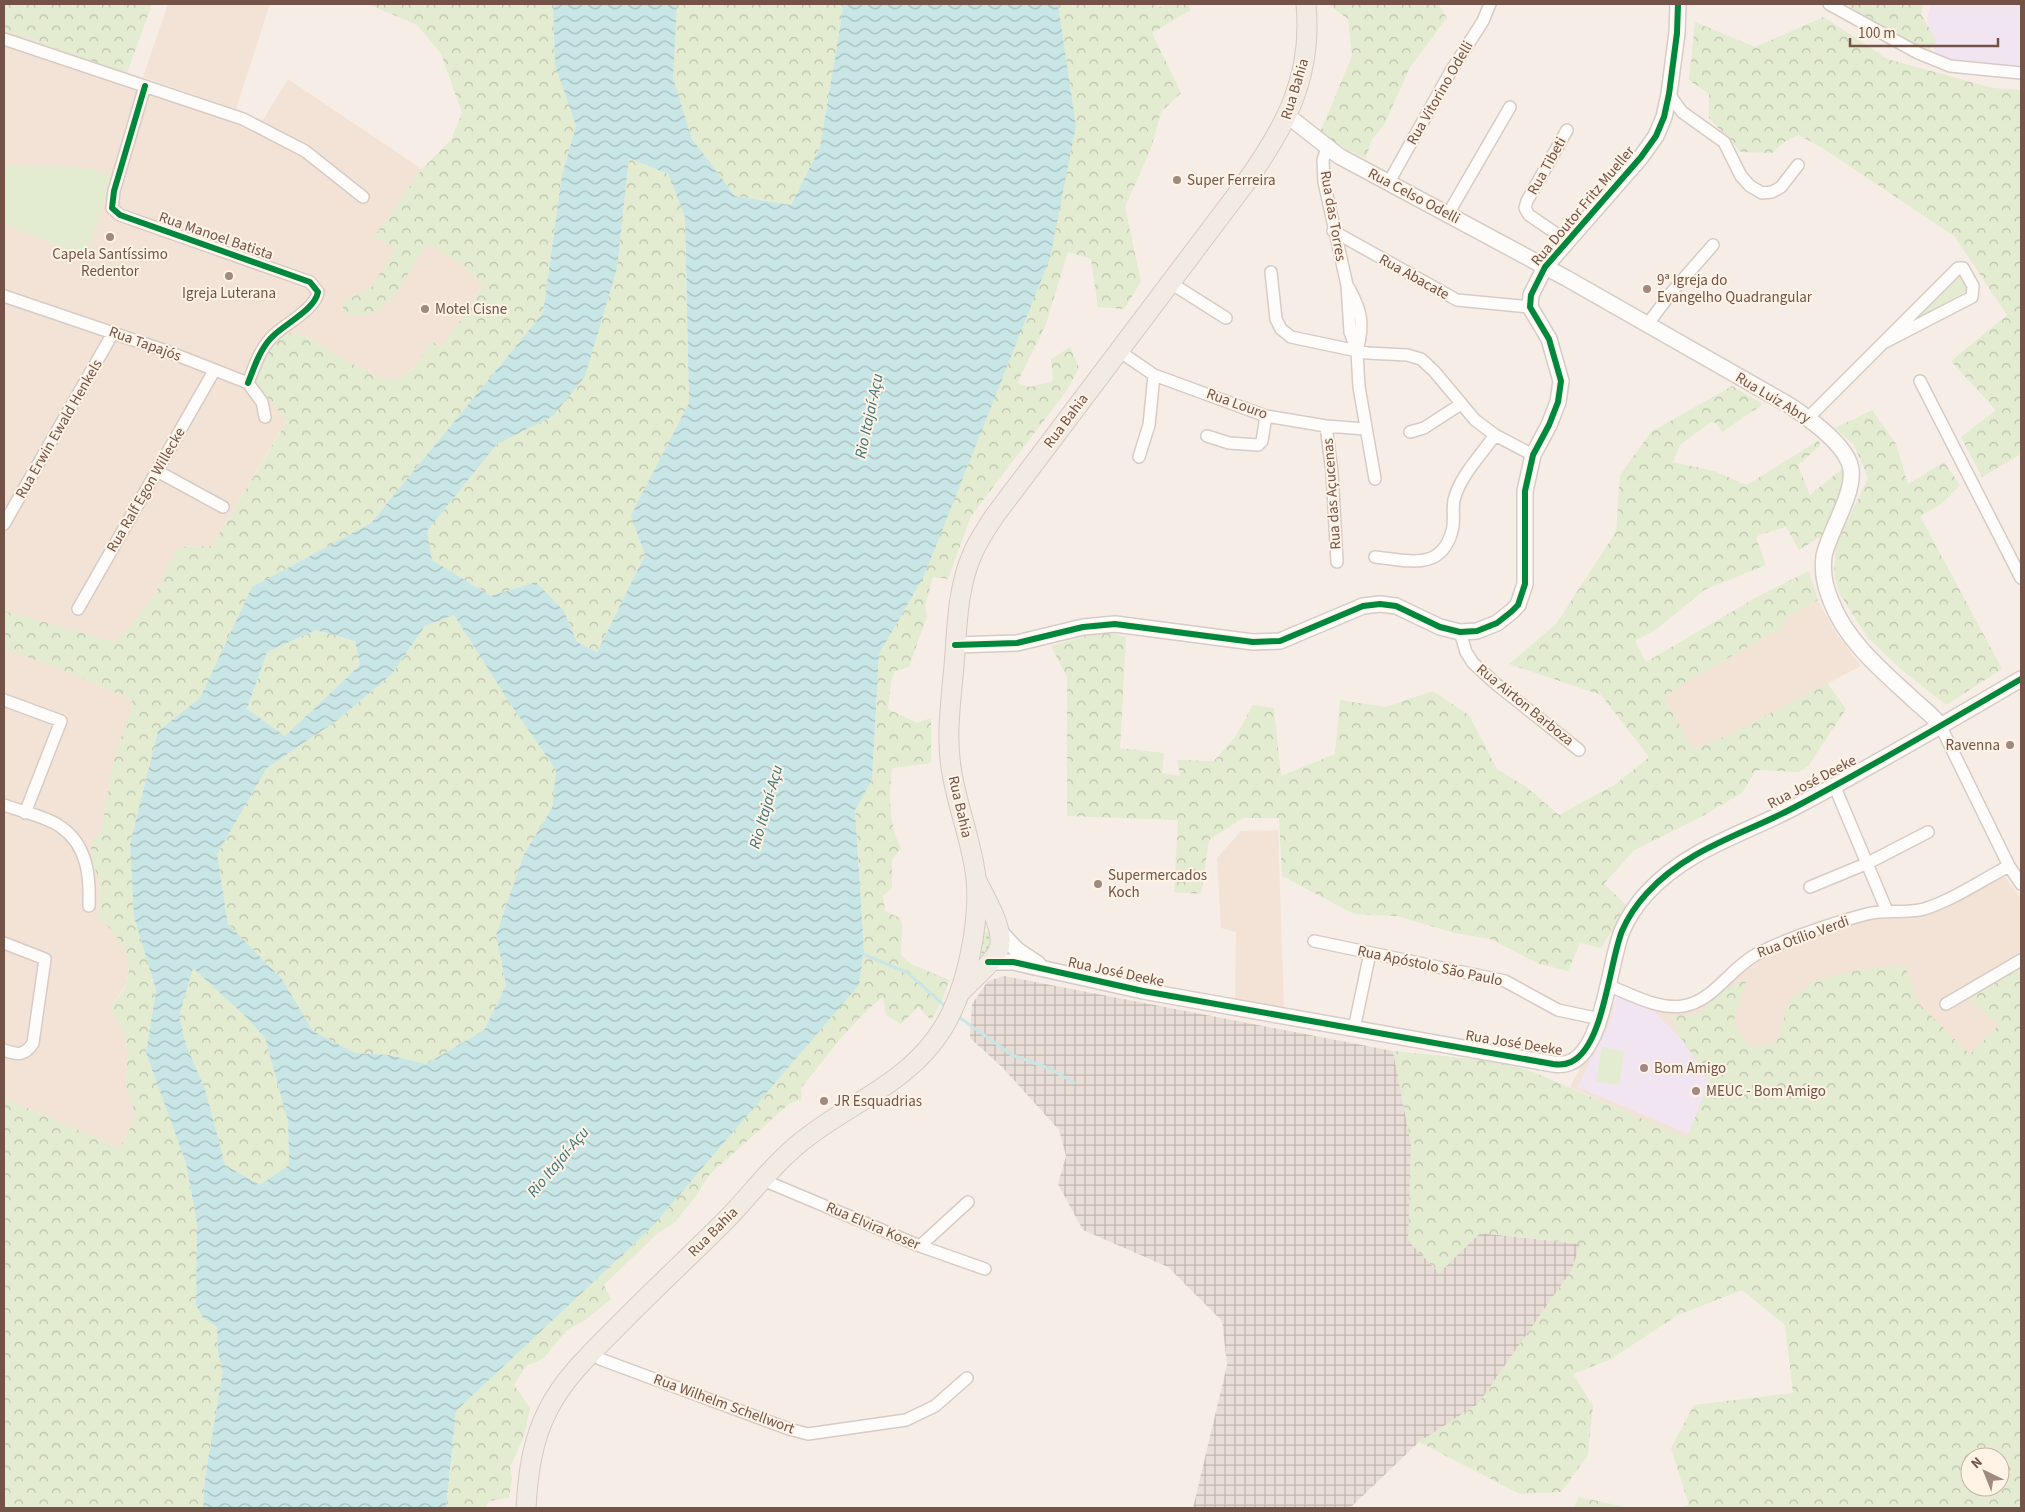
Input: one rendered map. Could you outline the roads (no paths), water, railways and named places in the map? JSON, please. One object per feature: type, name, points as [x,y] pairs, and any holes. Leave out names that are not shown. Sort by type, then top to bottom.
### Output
[{"type":"main road","name":"Rua Bahia","points":[[526,1508],[529,1470],[541,1426],[555,1397],[593,1351],[808,1136],[901,1076],[928,1049],[952,1010],[999,949],[999,931],[992,911],[976,878],[951,766],[949,724],[955,645],[962,586],[971,557],[982,534],[1260,163],[1288,116],[1300,82],[1306,51],[1306,4]]},
{"type":"main road","name":"Rua Bahia","points":[[952,1010],[975,928],[976,878]]},
{"type":"main road","points":[[975,928],[983,924],[999,931]]},
{"type":"main road","points":[[969,954],[978,960],[988,962]]},
{"type":"street","name":"Rua Vitorino Odelli","points":[[1389,182],[1451,71],[1483,20],[1490,4]]},
{"type":"street","name":"Rua Doutor Fritz Mueller","points":[[1530,307],[1530,295],[1534,284],[1545,267],[1641,158],[1656,136],[1664,116],[1669,94],[1677,32],[1678,4]]},
{"type":"street","points":[[1829,4],[1918,53],[1950,66],[2021,73]]},
{"type":"street","points":[[4,39],[243,119],[277,134],[306,150],[364,197]]},
{"type":"street","name":"Rua Manoel Batista","points":[[145,86],[114,190],[112,208],[120,216],[310,282],[318,292],[317,299],[309,308],[270,339],[260,353],[248,384]]},
{"type":"street","points":[[1669,94],[1682,112],[1724,142],[1741,176],[1750,186],[1762,193],[1772,192],[1781,187],[1798,165]]},
{"type":"street","points":[[1448,214],[1510,107]]},
{"type":"street","name":"Rua Celso Odelli","points":[[1288,116],[1327,148],[1545,267]]},
{"type":"street","name":"Rua Tibeti","points":[[1567,130],[1527,201],[1525,208],[1529,215],[1568,242]]},
{"type":"street","name":"Rua das Torres","points":[[1327,148],[1323,160],[1324,182],[1333,231],[1347,285],[1350,332],[1357,351],[1365,429],[1374,479]]},
{"type":"street","name":"Rua Abacate","points":[[1333,231],[1457,300],[1530,307]]},
{"type":"street","points":[[1647,325],[1671,293],[1713,245]]},
{"type":"street","name":"Rua Luiz Abry","points":[[1545,267],[1789,405],[1808,418],[1837,445],[1850,462],[1849,488],[1824,558],[1825,582],[1836,612],[1859,648],[1940,725]]},
{"type":"street","points":[[1808,418],[1883,343],[1958,268],[1964,268],[1973,286],[1972,297],[1883,343]]},
{"type":"street","points":[[1271,272],[1276,319],[1281,329],[1291,337],[1367,353],[1408,355],[1421,359],[1434,371],[1461,404],[1495,435],[1532,455]]},
{"type":"street","points":[[1169,282],[1226,318]]},
{"type":"street","name":"Rua Tapajós","points":[[4,296],[169,352],[248,384]]},
{"type":"street","points":[[955,645],[1017,643],[1083,627],[1115,624],[1253,642],[1280,641],[1363,606],[1380,604],[1396,606],[1440,627],[1460,632],[1477,631],[1497,622],[1518,605],[1525,584],[1526,490],[1532,455],[1549,425],[1558,402],[1561,381],[1549,339],[1530,307]]},
{"type":"street","name":"Rua Erwin Ewald Henkels","points":[[4,524],[113,333]]},
{"type":"street","name":"Rua Louro","points":[[1119,351],[1154,375],[1266,416],[1326,426],[1365,429]]},
{"type":"street","name":"Rua Ralf Egon Willecke","points":[[78,609],[214,371]]},
{"type":"street","points":[[1139,457],[1149,426],[1154,375]]},
{"type":"street","points":[[1920,381],[2021,578]]},
{"type":"street","points":[[248,384],[262,402],[265,417]]},
{"type":"street","points":[[1410,432],[1424,428],[1461,404]]},
{"type":"street","points":[[1207,436],[1229,443],[1258,445],[1262,441],[1266,416]]},
{"type":"street","name":"Rua das Açucenas","points":[[1326,426],[1332,472],[1337,562]]},
{"type":"street","points":[[1375,557],[1420,561],[1435,558],[1444,550],[1452,530],[1454,501],[1460,485],[1495,435]]},
{"type":"street","points":[[157,471],[223,507]]},
{"type":"street","name":"Rua Airton Barboza","points":[[1460,632],[1466,652],[1472,663],[1579,750]]},
{"type":"street","name":"Rua José Deeke","points":[[988,962],[1013,962],[1144,991],[1565,1065],[1577,1059],[1584,1050],[1600,1019],[1622,930],[1632,911],[1662,878],[1701,850],[1772,818],[2021,679]]},
{"type":"street","points":[[4,700],[61,720],[25,813]]},
{"type":"street","points":[[1940,725],[2009,866],[2021,884]]},
{"type":"street","points":[[1834,784],[1887,911]]},
{"type":"street","points":[[4,805],[61,826],[78,843],[90,876],[89,906]]},
{"type":"street","points":[[1810,887],[1868,863],[1928,832]]},
{"type":"street","name":"Rua Otílio Verdi","points":[[1608,984],[1657,1004],[1682,1006],[1694,1004],[1707,996],[1738,967],[1757,953],[1792,939],[1868,914],[1887,911],[1906,913],[1926,908],[2009,866]]},
{"type":"street","name":"Rua José Deeke","points":[[999,931],[1017,950],[1045,969]]},
{"type":"street","name":"Rua Apóstolo São Paulo","points":[[1314,941],[1506,981],[1558,1010],[1600,1019]]},
{"type":"street","points":[[4,943],[45,959],[33,1043],[25,1053],[16,1055],[4,1050]]},
{"type":"street","points":[[1354,1029],[1370,952]]},
{"type":"street","points":[[1946,1004],[2021,960]]},
{"type":"street","name":"Rua Elvira Koser","points":[[763,1180],[920,1246],[985,1269]]},
{"type":"street","points":[[920,1246],[968,1202]]},
{"type":"street","name":"Rua Wilhelm Schellwort","points":[[593,1351],[600,1359],[789,1429],[808,1434],[906,1420],[934,1406],[967,1378]]},
{"type":"water","name":"Rio Itajaí-Açu","points":[[553,4],[677,4],[673,78],[692,139],[735,196],[791,205],[820,147],[843,9],[840,4],[1058,4],[1076,126],[1050,258],[924,576],[879,654],[872,780],[855,810],[864,951],[859,985],[651,1228],[456,1411],[446,1508],[203,1508],[205,1478],[223,1370],[218,1353],[217,1327],[203,1318],[196,1305],[197,1223],[186,1163],[146,1053],[156,990],[134,917],[130,844],[158,731],[200,698],[252,587],[371,523],[543,313],[562,175],[576,126],[555,65]],"holes":[[[629,158],[668,174],[685,217],[689,403],[631,515],[645,555],[597,652],[577,642],[564,611],[536,582],[491,596],[432,560],[427,531],[497,444],[553,416],[585,376],[617,268]],[[454,615],[509,702],[556,770],[552,808],[524,854],[496,935],[506,985],[484,1030],[426,1064],[389,1055],[355,1053],[313,1031],[282,979],[228,924],[217,854],[267,768],[336,721],[392,674],[425,626]],[[316,630],[355,641],[360,665],[285,736],[247,709],[267,652]],[[193,968],[244,1015],[265,1038],[288,1121],[289,1165],[260,1185],[225,1165],[205,1089],[186,1045],[179,1016]]]},
{"type":"waterway","points":[[861,953],[908,973],[947,1008]]},
{"type":"waterway","points":[[956,1015],[1012,1055],[1051,1069],[1074,1083]]},
{"type":"place","name":"Super Ferreira","points":[[1177,180]]},
{"type":"place","name":"Capela Santíssimo Redentor","points":[[110,237]]},
{"type":"place","name":"Igreja Luterana","points":[[229,276]]},
{"type":"place","name":"9ª Igreja do Evangelho Quadrangular","points":[[1647,289]]},
{"type":"place","name":"Motel Cisne","points":[[425,309]]},
{"type":"place","name":"Ravenna","points":[[2010,745]]},
{"type":"place","name":"Supermercados Koch","points":[[1098,884]]},
{"type":"place","name":"Bom Amigo","points":[[1644,1068]]},
{"type":"place","name":"MEUC - Bom Amigo","points":[[1696,1091]]},
{"type":"place","name":"JR Esquadrias","points":[[824,1101]]}]
